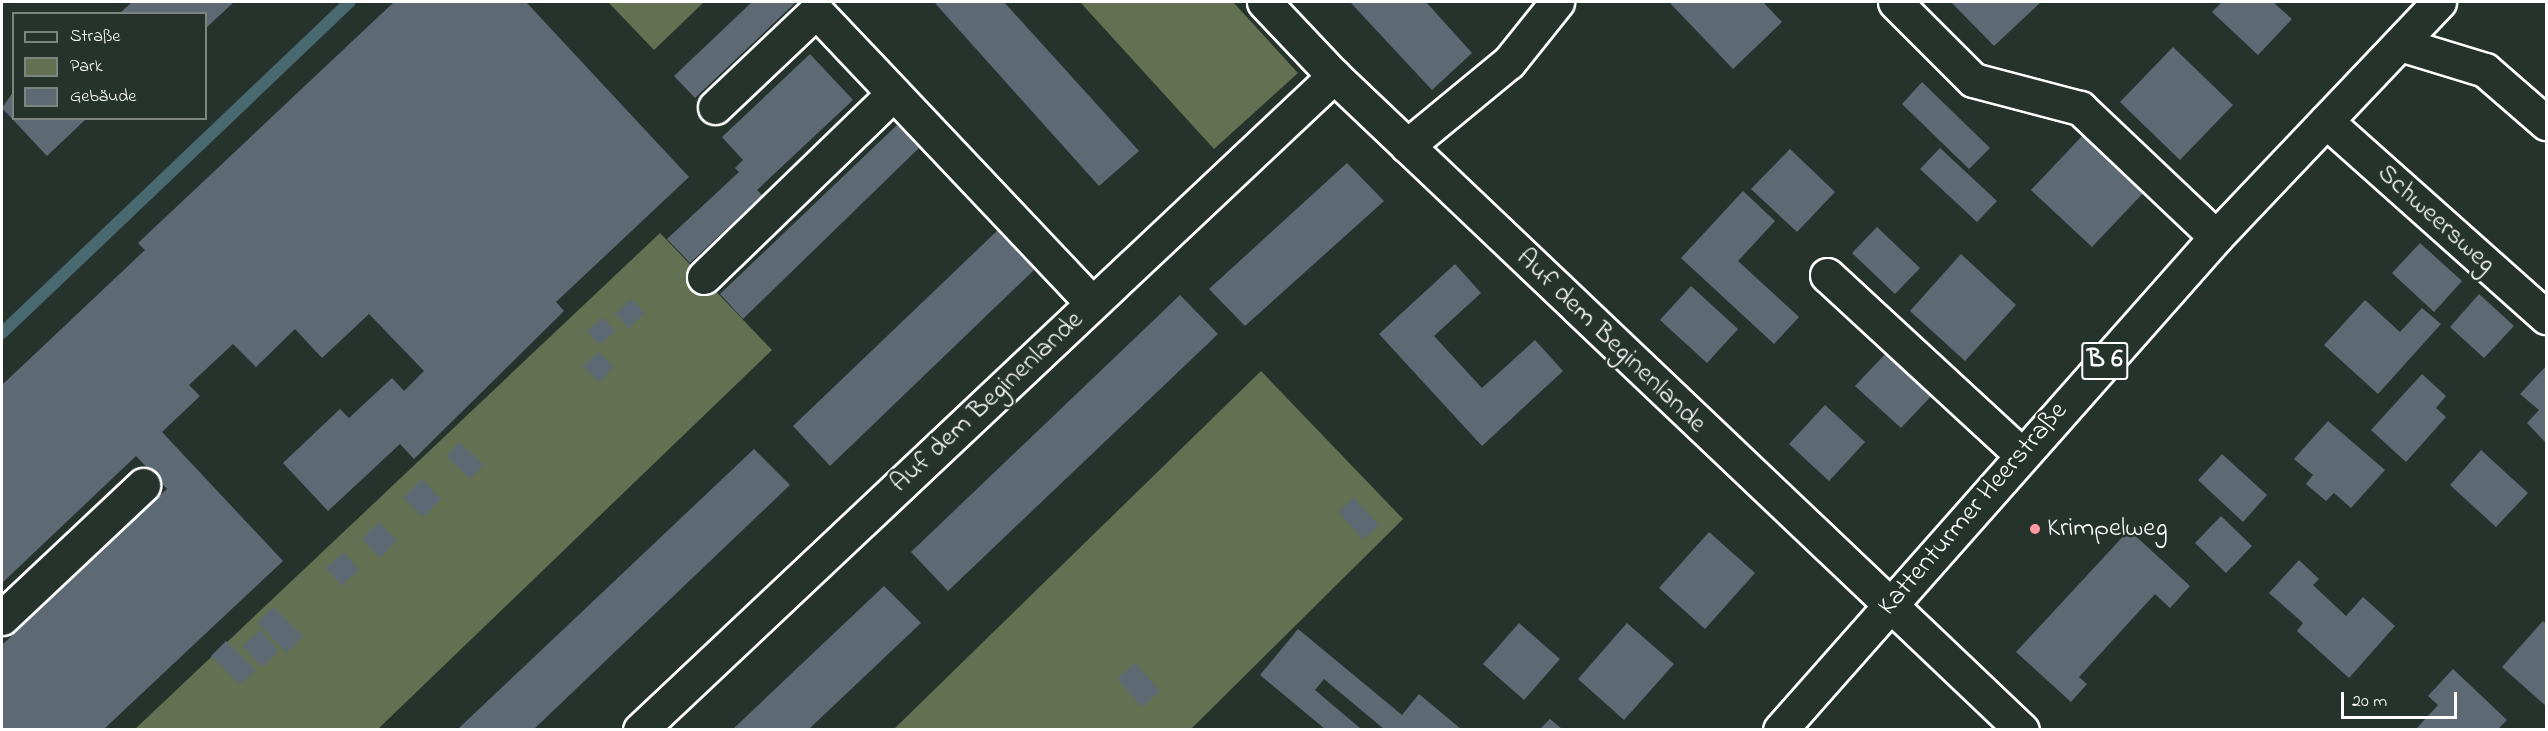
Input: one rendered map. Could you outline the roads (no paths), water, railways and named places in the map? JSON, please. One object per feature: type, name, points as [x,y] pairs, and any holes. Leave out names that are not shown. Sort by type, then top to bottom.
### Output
[{"type":"street","name":"Auf dem Beginenlande","points":[[1264,2],[1334,76],[1888,605]]},
{"type":"street","points":[[1407,146],[1509,62],[1557,2]]},
{"type":"street","points":[[1895,2],[1973,80],[2080,108],[2217,237]]},
{"type":"street","name":"Kattenturmer Heerstraße","points":[[1780,729],[2020,454],[2217,237],[2439,2]]},
{"type":"street","points":[[715,107],[816,11],[1092,303]]},
{"type":"street","points":[[2400,44],[2485,70],[2547,123]]},
{"type":"street","name":"Auf dem Beginenlande","points":[[640,729],[1334,76]]},
{"type":"street","points":[[704,277],[894,93]]},
{"type":"street","name":"Schweersweg","points":[[2326,121],[2547,317]]},
{"type":"street","points":[[1827,275],[2020,454]]},
{"type":"street","points":[[2,618],[142,486]]},
{"type":"street","points":[[1888,605],[2022,729]]},
{"type":"waterway","points":[[2,333],[350,2]]},
{"type":"place","name":"Krimpelweg","points":[[2035,529]]}]
